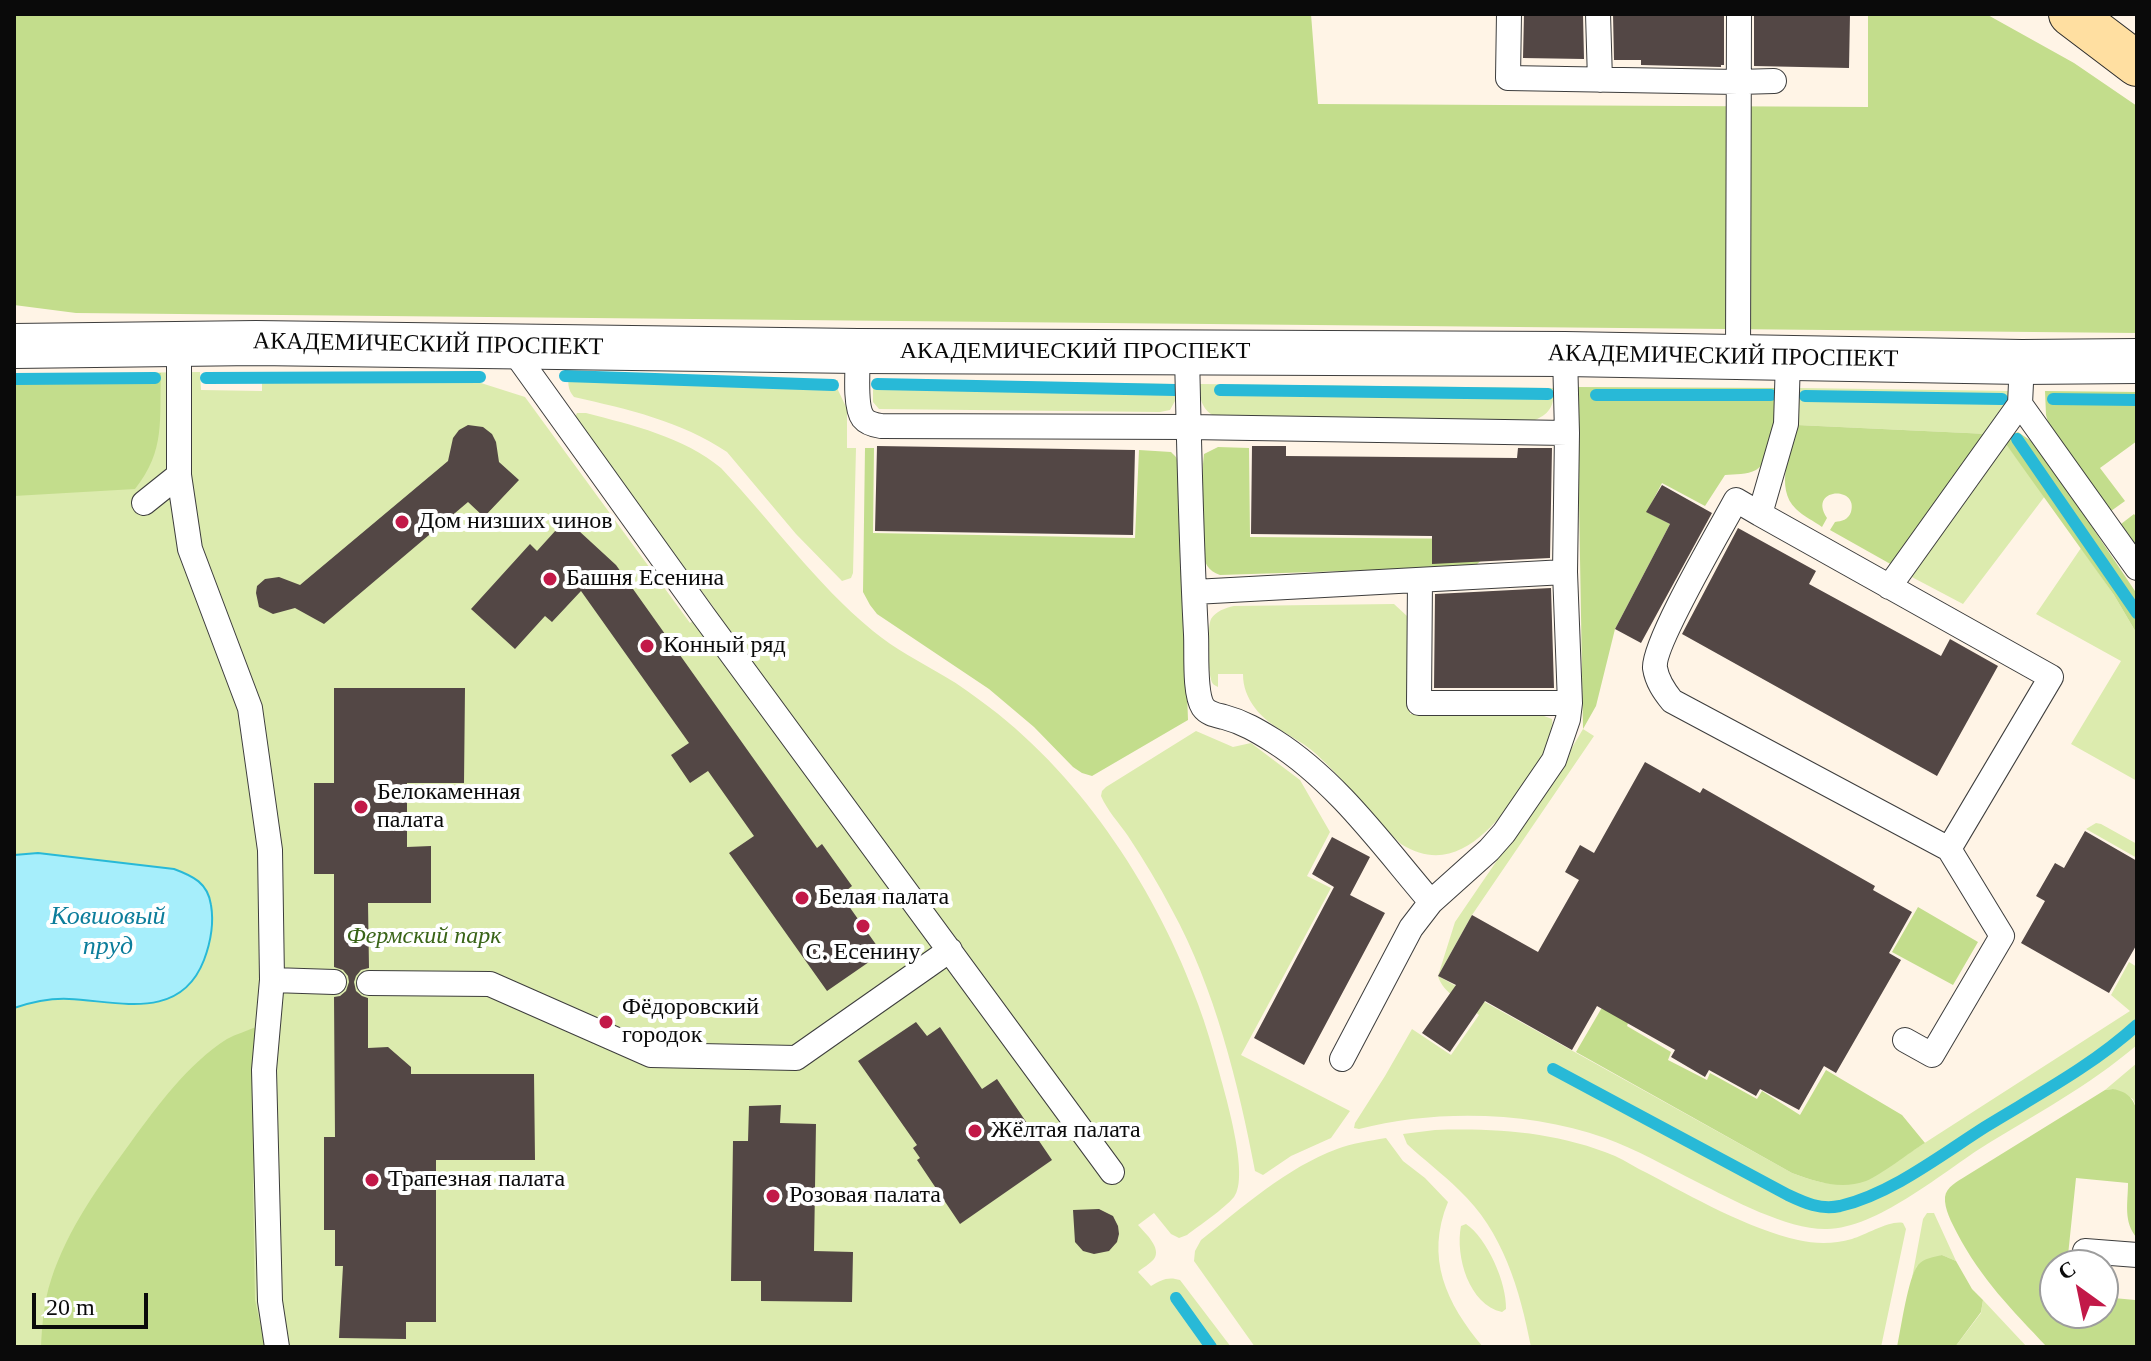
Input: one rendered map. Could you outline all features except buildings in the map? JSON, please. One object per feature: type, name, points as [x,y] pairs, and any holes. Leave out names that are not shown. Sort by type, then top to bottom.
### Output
[{"type":"main road","points":[[2071,14],[2137,64]]},
{"type":"street","name":"АКАДЕМИЧЕСКИЙ ПРОСПЕКТ","points":[[14,346],[179,343],[1738,357],[1788,359],[2021,383],[2137,361]]},
{"type":"lane","points":[[1509,14],[1508,78],[1774,81]]},
{"type":"lane","points":[[1598,14],[1600,80]]},
{"type":"lane","points":[[1738,357],[1739,14]]},
{"type":"lane","points":[[179,343],[179,475],[190,549],[250,708],[270,850],[272,980],[264,1070],[270,1301],[277,1347]]},
{"type":"lane","points":[[510,346],[703,615],[1112,1172]]},
{"type":"lane","points":[[858,351],[860,415],[873,425],[1567,433]]},
{"type":"lane","points":[[1187,354],[1198,684],[1204,709],[1211,714],[1244,723],[1277,743],[1312,771],[1348,805],[1431,902]]},
{"type":"lane","points":[[1342,1059],[1411,928],[1431,902],[1489,850],[1512,821],[1554,760],[1568,719],[1565,354]]},
{"type":"lane","points":[[1760,514],[1786,424],[1788,359]]},
{"type":"lane","points":[[1889,587],[2021,383],[2137,568]]},
{"type":"lane","points":[[144,503],[179,475]]},
{"type":"lane","points":[[1905,1040],[1932,1055],[2002,936],[1949,849],[1672,701],[1659,684],[1654,666],[1661,640],[1736,500],[2051,677],[1949,849]]},
{"type":"lane","points":[[1194,592],[1565,572]]},
{"type":"lane","points":[[1420,580],[1419,703],[1570,703]]},
{"type":"lane","points":[[369,983],[490,984],[651,1055],[796,1058],[950,950]]},
{"type":"lane","points":[[272,980],[334,982]]},
{"type":"green space","points":[[14,14],[1311,14],[1318,104],[1868,107],[1868,14],[1986,14],[2074,63],[2137,106],[2137,333],[76,313],[14,305]]},
{"type":"green space","name":"Фермский парк","points":[[200,372],[201,390],[262,391],[262,381],[481,383],[525,397],[690,623],[714,608],[575,417],[577,413],[586,413],[674,440],[721,468],[813,573],[873,631],[961,687],[1024,736],[1086,803],[1139,880],[1162,921],[1204,1020],[1235,1134],[1238,1186],[1230,1202],[1187,1235],[1179,1238],[1171,1234],[1154,1213],[1138,1225],[1152,1241],[1156,1255],[1138,1272],[1151,1286],[1165,1279],[1180,1280],[1231,1347],[14,1347],[14,374]]},
{"type":"green space","points":[[569,372],[838,380],[838,390],[847,409],[847,448],[856,448],[851,578],[842,581],[796,534],[727,452],[672,424],[574,397],[569,388]]},
{"type":"green space","points":[[161,373],[156,448],[145,475],[135,489],[14,496],[14,374]]},
{"type":"green space","points":[[873,379],[1176,384],[1175,401],[1170,410],[1160,412],[879,409],[873,402]]},
{"type":"green space","points":[[1200,384],[1554,388],[1550,408],[1535,420],[1218,418],[1203,405]]},
{"type":"green space","points":[[1577,387],[1780,388],[1772,444],[1756,470],[1725,475],[1705,506],[1662,483],[1647,512],[1670,524],[1615,629],[1596,706],[1583,729]]},
{"type":"green space","points":[[1800,388],[2009,391],[2007,403],[1988,434],[1797,425]]},
{"type":"green space","points":[[2045,391],[2137,392],[2137,441],[2100,468],[2125,501],[2111,511],[2049,425]]},
{"type":"green space","points":[[1797,425],[1988,434],[1894,566],[1830,530],[1835,522],[1850,515],[1848,497],[1834,494],[1823,501],[1827,518],[1822,527],[1799,512],[1789,500],[1786,468]]},
{"type":"green space","points":[[2018,432],[2037,445],[2137,594],[2137,634],[2114,595],[2003,440]]},
{"type":"green space","points":[[2003,440],[2045,496],[1963,604],[1908,575]]},
{"type":"green space","points":[[1218,447],[1249,448],[1250,537],[1484,539],[1483,559],[1469,567],[1220,575],[1207,566],[1203,551],[1204,454]]},
{"type":"green space","points":[[865,448],[874,448],[873,533],[1135,538],[1139,450],[1171,452],[1179,466],[1188,720],[1092,776],[1082,773],[989,689],[877,614],[863,592]]},
{"type":"green space","points":[[2134,514],[2137,518],[2137,546],[2121,524]]},
{"type":"green space","points":[[2081,548],[2137,634],[2137,781],[2071,744],[2121,661],[2036,614]]},
{"type":"green space","points":[[1394,604],[1407,616],[1411,627],[1410,714],[1544,716],[1552,719],[1551,737],[1539,763],[1499,818],[1471,843],[1439,855],[1421,853],[1401,844],[1315,753],[1261,715],[1248,696],[1243,674],[1218,674],[1218,687],[1211,679],[1208,652],[1210,624],[1213,616],[1224,609],[1234,606]]},
{"type":"green space","points":[[1583,729],[1594,736],[1472,915],[1438,976],[1455,922]]},
{"type":"green space","points":[[1196,731],[1233,747],[1251,743],[1300,780],[1330,832],[1307,876],[1331,888],[1241,1055],[1350,1111],[1331,1138],[1291,1156],[1263,1175],[1255,1171],[1223,1037],[1187,940],[1157,882],[1101,796],[1106,787]]},
{"type":"green space","points":[[2096,823],[2137,844],[2137,858],[2086,829]]},
{"type":"green space","points":[[1918,907],[1978,942],[1953,985],[1892,952]]},
{"type":"green space","points":[[2129,962],[2137,967],[2137,1045],[2081,1087],[1887,1210],[1846,1226],[1812,1228],[1761,1213],[1617,1142],[1546,1122],[1451,1116],[1354,1128],[1412,1029],[1451,1055],[1479,1015],[1449,993],[1438,976],[1792,1173],[1829,1183],[1867,1180],[2130,1011],[2111,995]]},
{"type":"green space","points":[[1604,1004],[1630,1018],[1627,1026],[1671,1052],[1668,1060],[1707,1080],[1710,1073],[1757,1099],[1762,1091],[1800,1115],[1826,1070],[1902,1115],[1925,1143],[1879,1174],[1857,1184],[1829,1184],[1792,1173],[1576,1052]]},
{"type":"green space","points":[[256,1027],[253,1188],[255,1300],[265,1347],[41,1347],[51,1280],[75,1225],[96,1191],[174,1086],[199,1060],[227,1039]]},
{"type":"green space","points":[[2137,1063],[2137,1110],[2133,1099],[2113,1089],[2105,1090]]},
{"type":"green space","points":[[2113,1089],[2129,1096],[2137,1111],[2137,1238],[2128,1219],[2128,1183],[2076,1178],[2069,1249],[2039,1249],[2039,1329],[2119,1329],[2119,1298],[2135,1300],[2137,1267],[2137,1347],[2047,1347],[1976,1265],[1949,1216],[1946,1193],[1959,1180],[2105,1090]]},
{"type":"green space","points":[[1435,1130],[1526,1133],[1593,1148],[1741,1220],[1798,1240],[1838,1242],[1903,1223],[1906,1229],[1881,1347],[1531,1347],[1515,1283],[1487,1224],[1459,1190],[1407,1144],[1403,1134]]},
{"type":"green space","points":[[1386,1138],[1403,1161],[1448,1202],[1439,1242],[1443,1279],[1459,1314],[1483,1347],[1255,1347],[1194,1261],[1201,1240],[1266,1189],[1318,1157],[1343,1147]]},
{"type":"green space","points":[[1927,1213],[1934,1213],[1956,1261],[1942,1255],[1917,1266],[1912,1278],[1923,1219]]},
{"type":"green space","points":[[1466,1224],[1488,1250],[1499,1274],[1506,1309],[1502,1312],[1481,1300],[1467,1278],[1460,1251],[1461,1226]]},
{"type":"green space","points":[[1942,1255],[1956,1261],[1972,1289],[1983,1300],[1981,1312],[1955,1347],[1897,1347],[1914,1271],[1923,1261]]},
{"type":"green space","points":[[1983,1300],[2027,1347],[1955,1347],[1981,1313]]},
{"type":"water","name":"Ковшовый пруд","points":[[38,853],[174,869],[198,881],[209,897],[212,926],[204,960],[193,980],[180,993],[146,1004],[62,999],[14,1008],[14,855]]},
{"type":"waterway","points":[[565,376],[833,385]]},
{"type":"waterway","points":[[206,378],[480,377]]},
{"type":"waterway","points":[[14,379],[155,378]]},
{"type":"waterway","points":[[877,384],[1175,390]]},
{"type":"waterway","points":[[1220,390],[1548,394]]},
{"type":"waterway","points":[[1596,395],[1771,395]]},
{"type":"waterway","points":[[1805,396],[2002,399]]},
{"type":"waterway","points":[[2053,399],[2137,400]]},
{"type":"waterway","points":[[2017,439],[2137,613]]},
{"type":"waterway","points":[[1553,1069],[1788,1195],[1813,1205],[1833,1207],[1878,1193],[1915,1172],[2083,1067],[2137,1025]]},
{"type":"waterway","points":[[1176,1298],[1211,1347]]},
{"type":"place","name":"Дом низших чинов","points":[[402,522]]},
{"type":"place","name":"Башня Есенина","points":[[550,579]]},
{"type":"place","name":"Конный ряд","points":[[647,646]]},
{"type":"place","name":"Белокаменная палата","points":[[361,807]]},
{"type":"place","name":"Белая палата","points":[[802,898]]},
{"type":"place","name":"С. Есенину","points":[[863,926]]},
{"type":"place","name":"Фёдоровский городок","points":[[606,1022]]},
{"type":"place","name":"Жёлтая палата","points":[[975,1131]]},
{"type":"place","name":"Трапезная палата","points":[[372,1180]]},
{"type":"place","name":"Розовая палата","points":[[773,1196]]}]
